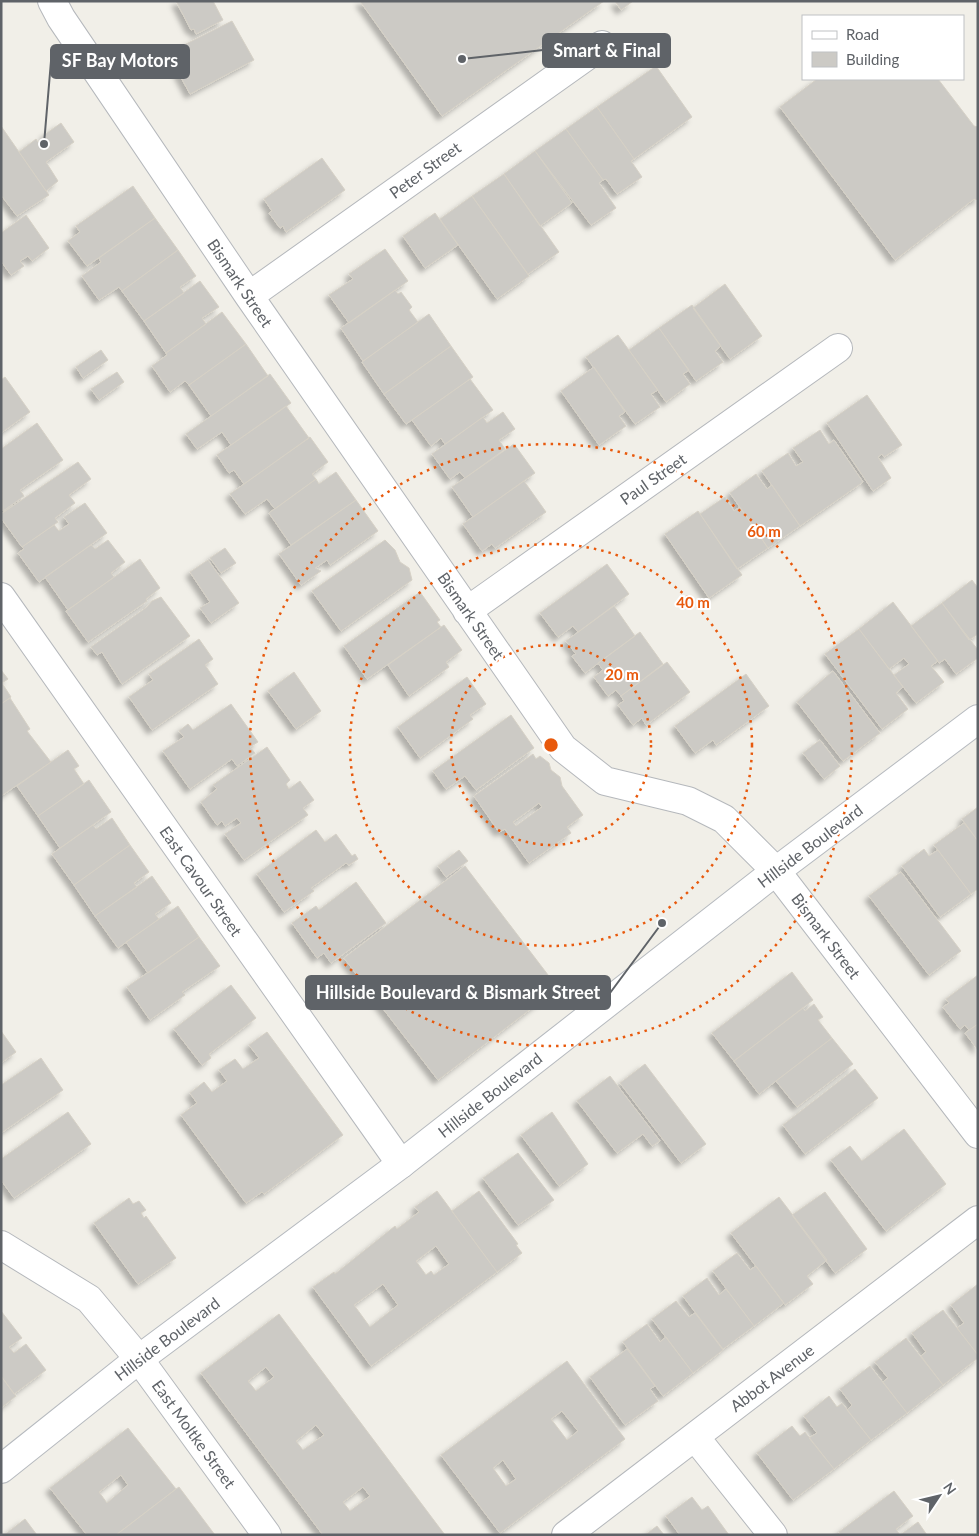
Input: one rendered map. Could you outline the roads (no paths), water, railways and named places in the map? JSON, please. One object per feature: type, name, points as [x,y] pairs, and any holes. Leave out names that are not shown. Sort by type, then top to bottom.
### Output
[{"type":"street","name":"Bismark Street","points":[[52,1],[61,18],[249,296],[563,748],[605,781],[688,801],[724,820],[776,871],[978,1134]]},
{"type":"street","name":"Peter Street","points":[[249,296],[602,45]]},
{"type":"street","name":"Paul Street","points":[[467,610],[838,348]]},
{"type":"street","name":"East Cavour Street","points":[[1,597],[401,1164]]},
{"type":"street","name":"Hillside Boulevard","points":[[1,1469],[138,1359],[401,1164],[776,871],[978,718]]},
{"type":"street","name":"Abbot Avenue","points":[[566,1535],[978,1220]]},
{"type":"street","name":"East Moltke Street","points":[[1,1245],[89,1299],[138,1359],[268,1535]]},
{"type":"street","points":[[695,1436],[773,1535]]},
{"type":"place","name":"Smart & Final","points":[[462,59]]},
{"type":"place","name":"SF Bay Motors","points":[[44,144]]},
{"type":"place","name":"Hillside Boulevard & Bismark Street","points":[[662,923]]}]
